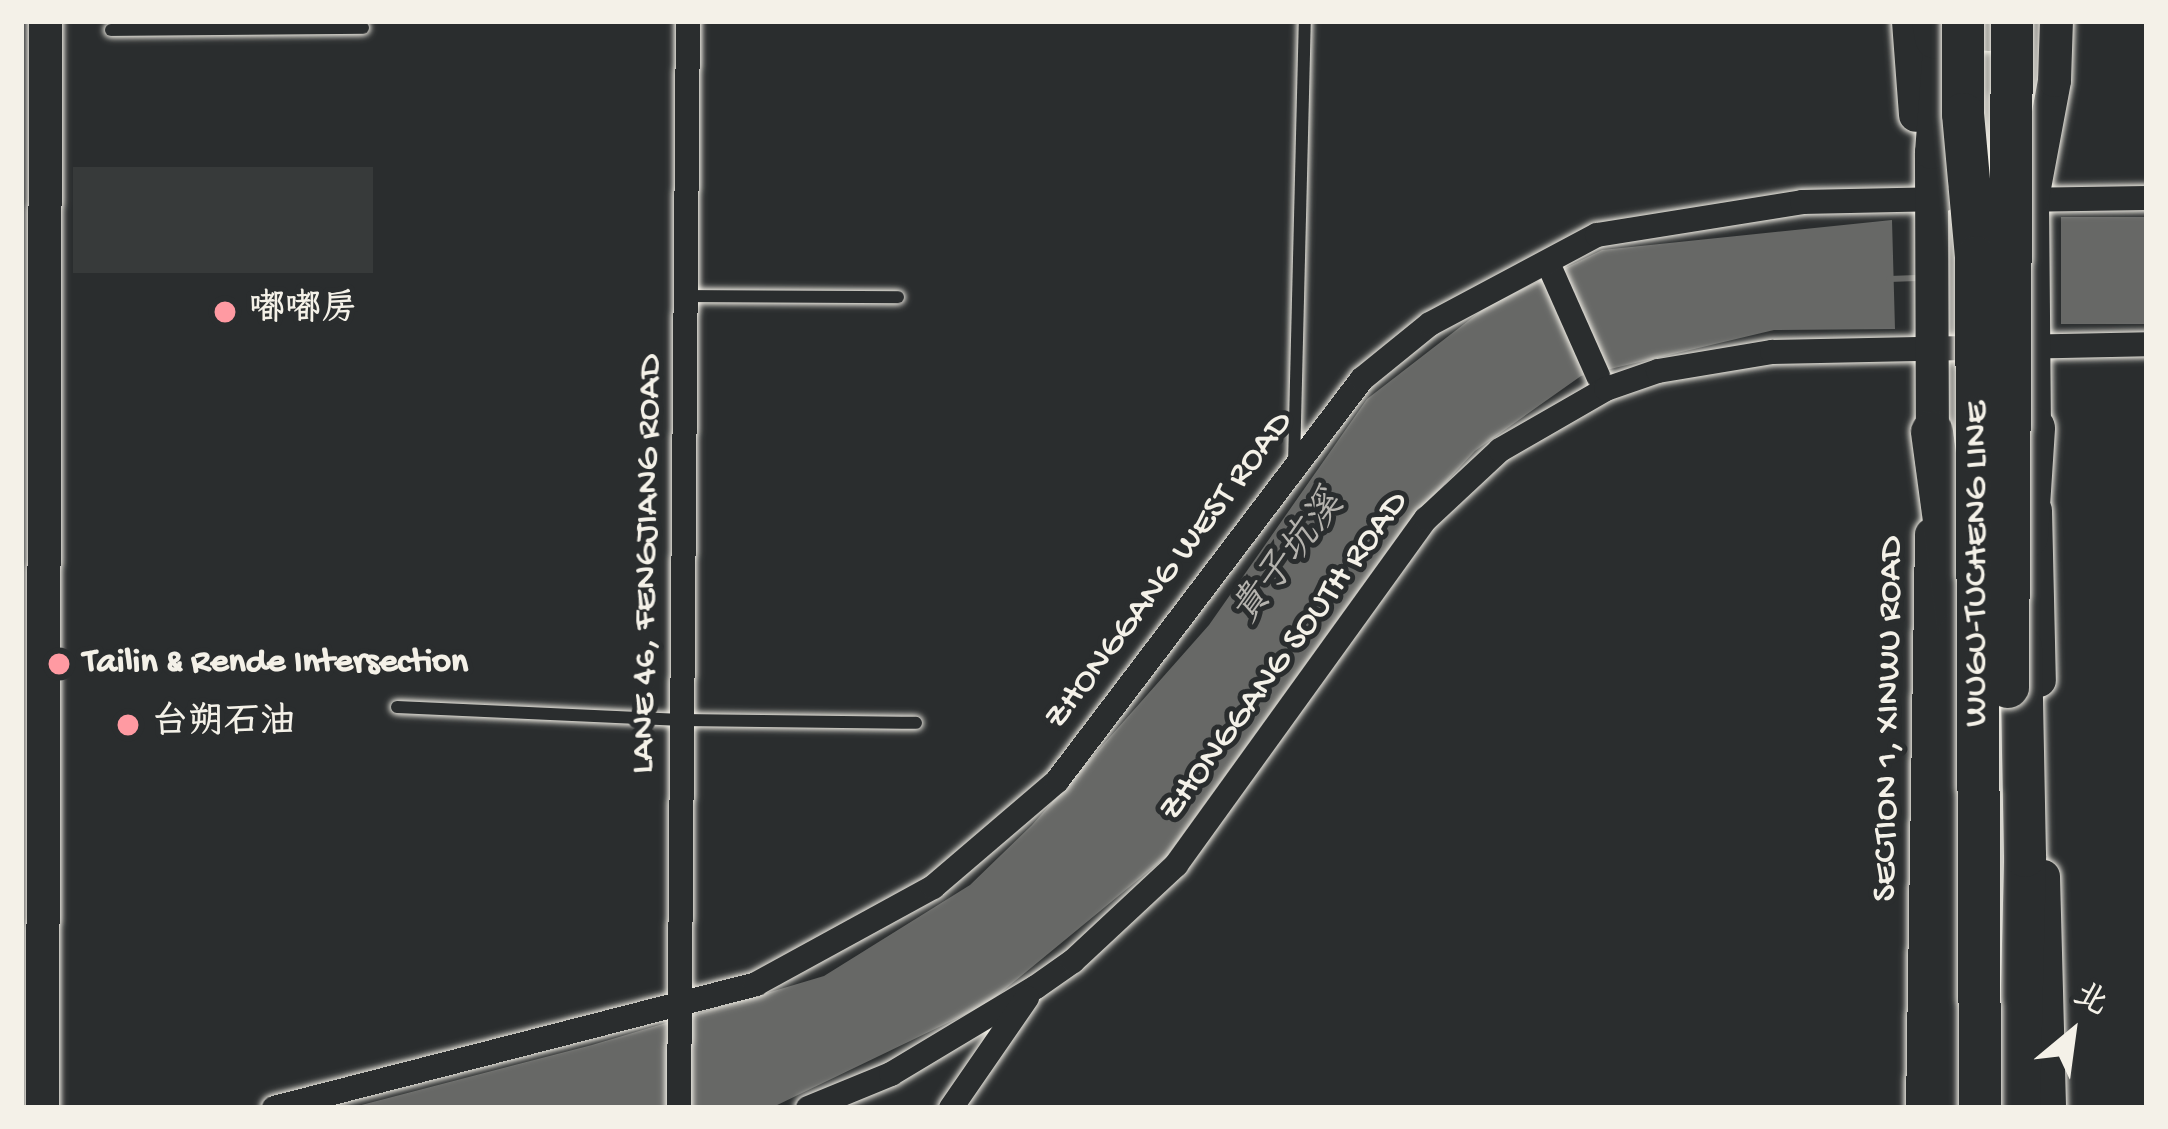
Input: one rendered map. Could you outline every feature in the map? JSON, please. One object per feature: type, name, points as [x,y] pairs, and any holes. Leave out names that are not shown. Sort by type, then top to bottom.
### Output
[{"type":"highway","name":"WUGU-TUCHENG LINE","points":[[1966,24],[1963,114],[1991,259],[2008,1108]]},
{"type":"highway","name":"WUGU-TUCHENG LINE","points":[[1980,1108],[1991,259]]},
{"type":"highway","points":[[2019,1108],[2025,856],[2021,633],[2033,428]]},
{"type":"highway","points":[[1932,432],[1959,632],[1956,1108]]},
{"type":"main road","points":[[42,1108],[34,794],[32,95],[45,21]]},
{"type":"main road","points":[[2048,1108],[2031,339],[2032,211],[2054,80],[2056,21]]},
{"type":"main road","points":[[1966,24],[2032,211]]},
{"type":"main road","points":[[1931,210],[1966,24]]},
{"type":"main road","name":"SECTION 1, XINWU ROAD","points":[[1922,1108],[1931,210]]},
{"type":"street","name":"LANE 46, FENGJIANG ROAD","points":[[679,1108],[688,21]]},
{"type":"street","name":"ZHONGGANG WEST ROAD","points":[[274,1108],[680,1010],[756,984],[933,887],[1004,832],[1057,781],[1362,380],[1430,324],[1550,266],[1598,235],[1696,215],[1802,202],[2032,211],[2147,198]]},
{"type":"street","points":[[1550,266],[1602,382]]},
{"type":"street","name":"ZHONGGANG SOUTH ROAD","points":[[808,1108],[891,1074],[1073,961],[1176,865],[1426,519],[1500,450],[1602,382],[1772,352],[1932,341],[2147,344]]},
{"type":"street","points":[[951,1108],[1036,987]]},
{"type":"lane","points":[[1294,464],[1305,21]]},
{"type":"lane","points":[[111,30],[159,25],[363,28]]},
{"type":"lane","points":[[686,296],[898,297]]},
{"type":"lane","points":[[397,706],[682,720],[916,723]]},
{"type":"shaded area","points":[[73,167],[373,167],[373,273],[73,273]]},
{"type":"water","points":[[2061,217],[2147,217],[2147,324],[2061,324]]},
{"type":"water","points":[[1892,220],[1895,329],[1774,330],[1581,376],[1475,451],[1406,525],[1167,856],[987,1004],[771,1108],[350,1108],[592,1045],[824,976],[970,885],[1032,825],[1209,625],[1367,399],[1486,307],[1602,250]]},
{"type":"waterway","name":"貴子坑溪","points":[[1889,279],[1917,278]]},
{"type":"place","name":"嘟嘟房","points":[[225,312]]},
{"type":"place","name":"Tailin & Rende Intersection","points":[[59,664]]},
{"type":"place","name":"台朔石油","points":[[128,725]]}]
